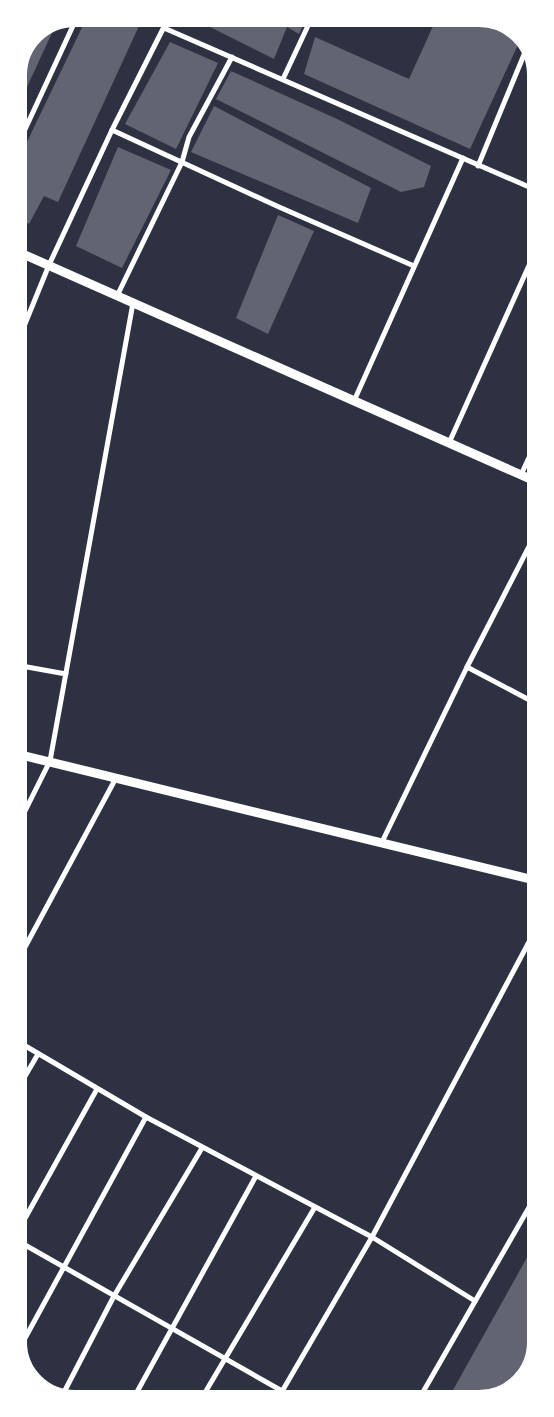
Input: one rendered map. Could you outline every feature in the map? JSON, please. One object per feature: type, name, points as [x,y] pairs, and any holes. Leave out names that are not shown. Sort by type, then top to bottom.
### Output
[{"type":"street","points":[[24,132],[74,24]]},
{"type":"street","points":[[24,327],[49,266],[112,130],[166,24]]},
{"type":"street","points":[[282,79],[309,24]]},
{"type":"street","points":[[164,28],[530,188]]},
{"type":"street","points":[[478,166],[525,52]]},
{"type":"street","points":[[117,296],[182,162],[189,137],[232,57]]},
{"type":"street","points":[[112,130],[288,211],[414,266]]},
{"type":"street","points":[[354,401],[463,158]]},
{"type":"street","points":[[24,255],[530,479]]},
{"type":"street","points":[[449,443],[530,263]]},
{"type":"street","points":[[24,813],[50,762],[133,303]]},
{"type":"street","points":[[521,475],[530,455]]},
{"type":"street","points":[[382,842],[466,667],[530,544]]},
{"type":"street","points":[[24,667],[66,674]]},
{"type":"street","points":[[466,667],[530,700]]},
{"type":"street","points":[[24,756],[530,879]]},
{"type":"street","points":[[24,949],[116,778]]},
{"type":"street","points":[[24,1244],[173,1328],[281,1392],[372,1237],[530,940]]},
{"type":"street","points":[[24,1046],[146,1118],[372,1237],[475,1301]]},
{"type":"street","points":[[24,1079],[38,1054]]},
{"type":"street","points":[[24,1220],[97,1089]]},
{"type":"street","points":[[24,1339],[146,1118]]},
{"type":"street","points":[[64,1392],[114,1296],[202,1148]]},
{"type":"street","points":[[136,1393],[256,1176]]},
{"type":"street","points":[[204,1393],[315,1207]]},
{"type":"street","points":[[423,1393],[530,1208]]},
{"type":"building","points":[[84,24],[140,24],[58,202],[44,196],[29,224],[24,221],[25,146]]},
{"type":"building","points":[[204,24],[304,24],[299,34],[287,27],[274,59]]},
{"type":"building","points":[[434,24],[483,24],[496,26],[510,34],[519,43],[470,149],[304,74],[315,37],[409,79]]},
{"type":"building","points":[[54,28],[24,94],[25,61],[29,52],[41,36]]},
{"type":"building","points":[[170,42],[218,63],[176,149],[125,124]]},
{"type":"building","points":[[231,71],[335,118],[431,166],[424,187],[401,192],[216,99]]},
{"type":"building","points":[[214,106],[371,188],[358,223],[191,152]]},
{"type":"building","points":[[118,147],[171,170],[122,268],[76,246]]},
{"type":"building","points":[[278,215],[314,231],[268,334],[236,318]]},
{"type":"building","points":[[530,1252],[530,1343],[528,1359],[522,1371],[510,1383],[496,1391],[451,1393]]}]
